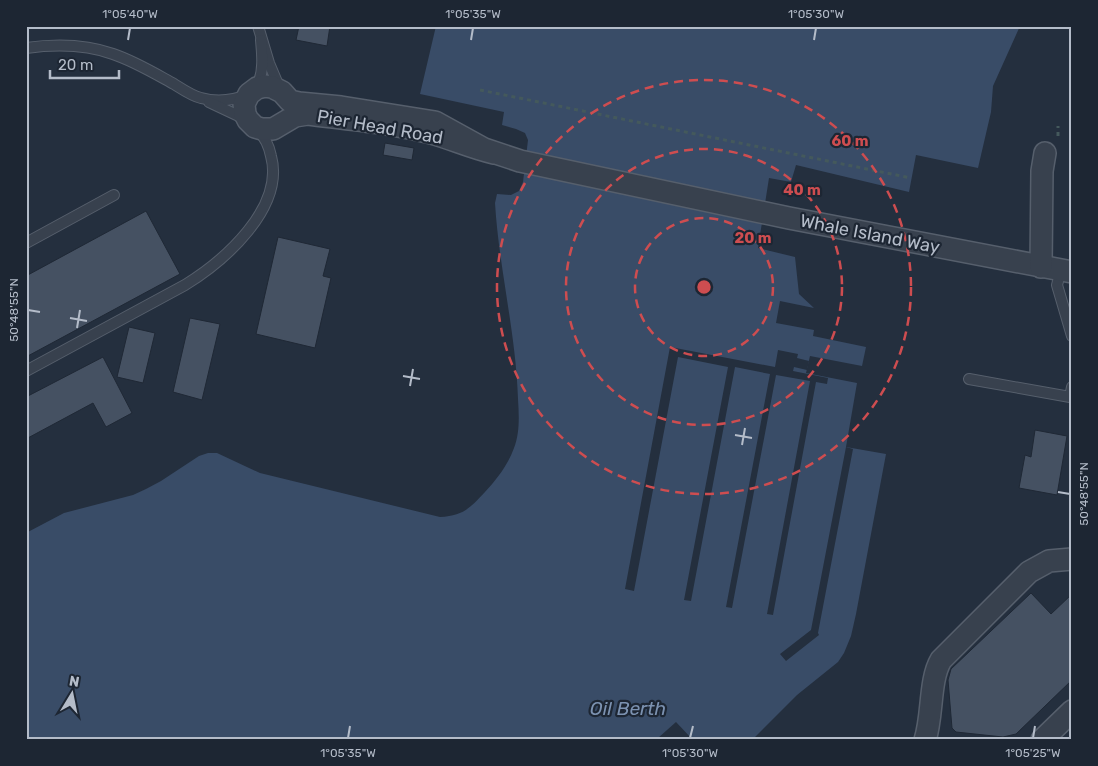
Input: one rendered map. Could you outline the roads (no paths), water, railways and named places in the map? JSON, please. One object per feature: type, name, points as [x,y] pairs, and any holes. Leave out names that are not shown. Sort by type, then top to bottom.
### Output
[{"type":"street","points":[[268,86],[279,90],[284,95],[288,110],[282,123],[269,130],[252,125],[246,117],[244,107],[246,99],[251,92],[268,86]]},
{"type":"street","name":"Pier Head Road","points":[[284,95],[290,101],[299,103],[330,105],[436,122],[477,146],[494,153]]},
{"type":"street","name":"Pier Head Road","points":[[282,123],[295,116],[304,114],[328,116],[417,130],[494,153]]},
{"type":"street","name":"Whale Island Way","points":[[494,153],[520,161],[789,218],[1058,270]]},
{"type":"street","points":[[1045,153],[1042,171],[1058,270]]},
{"type":"street","points":[[924,740],[930,715],[937,667],[941,660],[1029,572],[1049,561],[1072,559]]},
{"type":"street","points":[[1042,740],[1072,710]]},
{"type":"lane","points":[[258,26],[273,74],[284,95]]},
{"type":"lane","points":[[201,98],[230,99],[251,92],[261,76],[262,40]]},
{"type":"lane","points":[[26,48],[65,45],[85,47],[103,51],[138,65],[232,112],[252,125],[262,134],[273,162]]},
{"type":"lane","points":[[26,371],[185,285],[218,262],[245,233],[264,206],[271,189],[277,136],[282,123]]},
{"type":"lane","points":[[26,243],[114,195]]},
{"type":"lane","points":[[1058,270],[1056,285],[1072,336]]},
{"type":"lane","points":[[969,379],[1070,397],[1072,388]]},
{"type":"water","name":"Oil Berth","points":[[436,26],[1020,26],[993,86],[991,112],[978,168],[916,155],[909,192],[796,165],[791,182],[769,178],[758,248],[795,257],[799,294],[814,308],[780,301],[776,323],[814,330],[813,336],[866,347],[862,366],[810,356],[806,373],[857,383],[846,447],[886,454],[856,614],[851,636],[844,653],[838,662],[797,695],[752,740],[26,740],[26,533],[64,513],[133,495],[161,481],[199,456],[208,453],[217,453],[260,473],[440,517],[455,515],[470,507],[493,482],[508,460],[514,448],[519,424],[517,374],[495,203],[497,194],[511,195],[519,191],[523,182],[528,140],[525,133],[502,125],[504,112],[420,94]]}]
